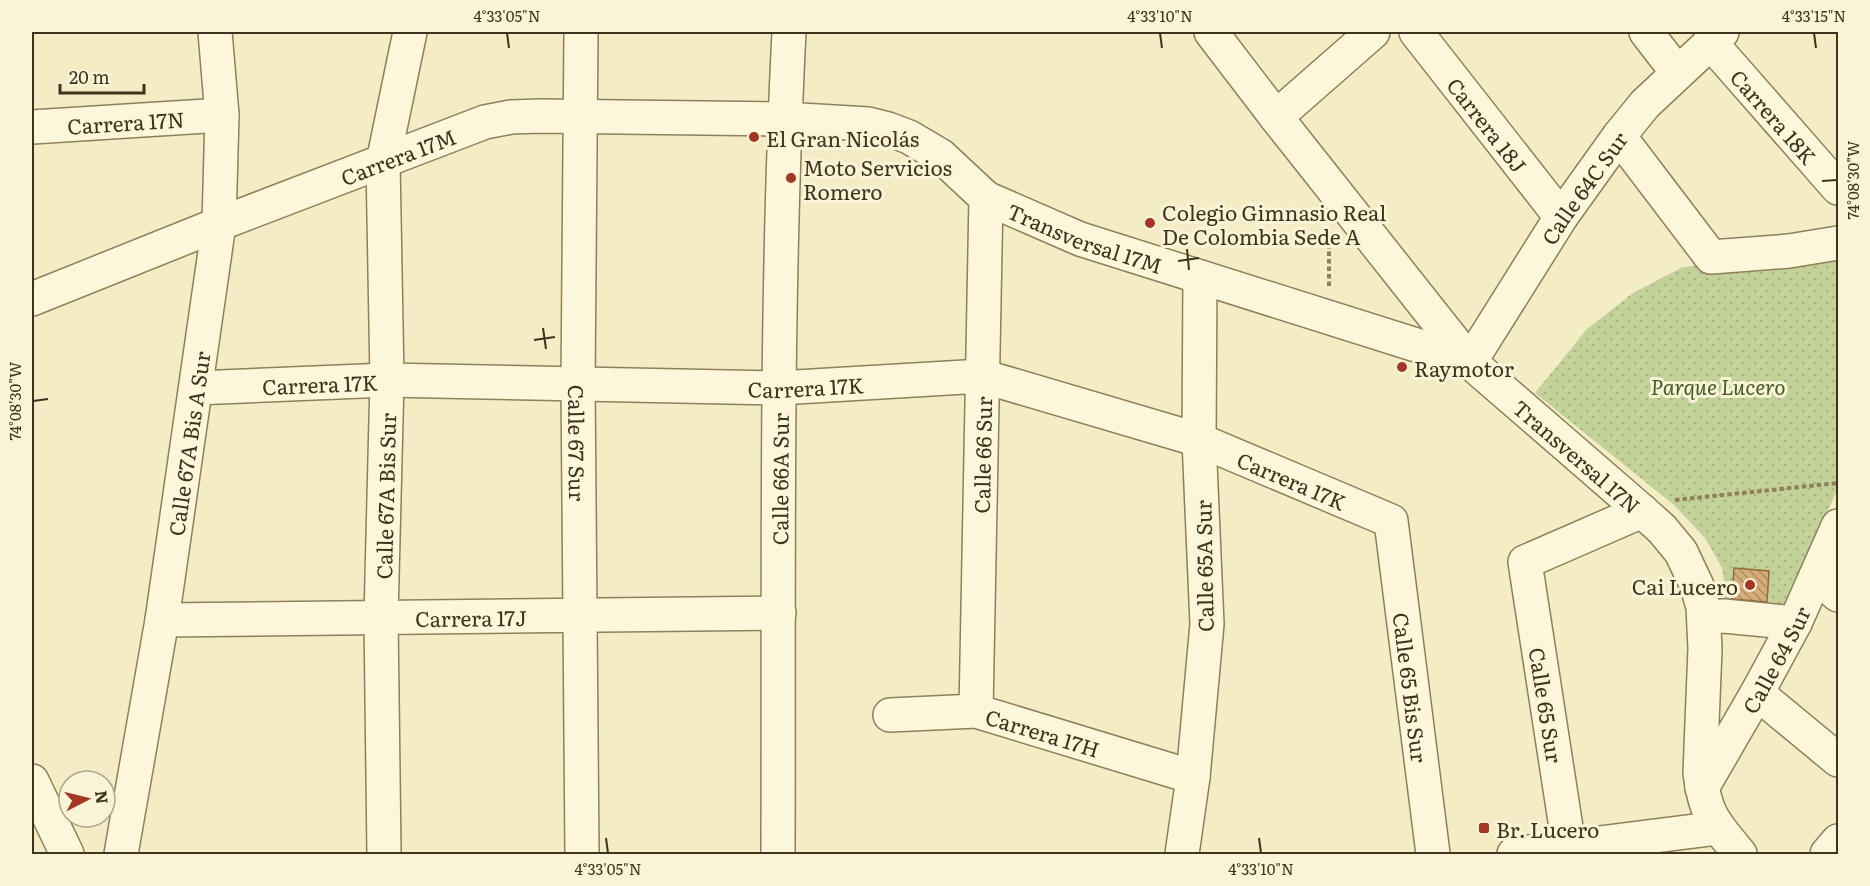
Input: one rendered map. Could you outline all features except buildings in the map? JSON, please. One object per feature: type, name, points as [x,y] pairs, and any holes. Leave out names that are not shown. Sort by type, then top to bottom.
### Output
[{"type":"street","name":"Calle 67A Bis A Sur","points":[[122,855],[162,620],[219,224],[222,115],[216,32]]},
{"type":"street","name":"Calle 67A Bis Sur","points":[[384,855],[381,617],[387,380],[383,162],[410,32]]},
{"type":"street","name":"Calle 67 Sur","points":[[581,32],[578,383],[582,855]]},
{"type":"street","name":"Calle 66A Sur","points":[[778,855],[779,388],[784,119],[789,32]]},
{"type":"street","name":"Transversal 17N","points":[[1211,32],[1470,362],[1662,529],[1681,552],[1697,586],[1704,617],[1705,649],[1700,773],[1702,788],[1706,806],[1718,828],[1740,855]]},
{"type":"street","points":[[1276,117],[1373,32]]},
{"type":"street","name":"Carrera 18J","points":[[1416,32],[1561,217]]},
{"type":"street","points":[[1646,32],[1677,72]]},
{"type":"street","name":"Calle 64C Sur","points":[[1470,362],[1561,217],[1619,136],[1645,104],[1716,37]]},
{"type":"street","name":"Carrera 18K","points":[[1716,37],[1839,188]]},
{"type":"street","name":"Carrera 17N","points":[[32,128],[222,115]]},
{"type":"street","name":"Carrera 17M","points":[[32,299],[219,224],[485,122],[511,117],[582,116],[784,119]]},
{"type":"street","name":"Transversal 17M","points":[[784,119],[868,124],[909,137],[952,165],[986,198],[1080,239],[1470,362]]},
{"type":"street","points":[[1619,136],[1711,257],[1790,251],[1839,243]]},
{"type":"street","name":"Calle 66 Sur","points":[[976,711],[986,198]]},
{"type":"street","name":"Calle 65A Sur","points":[[1182,855],[1207,624],[1199,440],[1200,277]]},
{"type":"street","name":"Carrera 17K","points":[[196,388],[387,380],[779,388],[982,375],[1199,440],[1391,521]]},
{"type":"street","name":"Calle 65 Sur","points":[[1569,848],[1525,562],[1642,511]]},
{"type":"street","name":"Calle 65 Bis Sur","points":[[1391,521],[1433,855]]},
{"type":"street","name":"Calle 64 Sur","points":[[1702,788],[1795,623],[1827,585],[1839,526]]},
{"type":"street","name":"Carrera 17J","points":[[162,620],[779,614]]},
{"type":"street","points":[[1704,617],[1724,616],[1795,623]]},
{"type":"street","points":[[1757,693],[1839,759]]},
{"type":"street","name":"Carrera 17H","points":[[890,715],[976,711],[1192,777]]},
{"type":"street","points":[[32,782],[67,855]]},
{"type":"street","points":[[1514,855],[1718,828]]},
{"type":"street","points":[[1827,855],[1839,841]]},
{"type":"path","points":[[1328,316],[1329,233]]},
{"type":"path","points":[[1642,511],[1681,497],[1839,483]]},
{"type":"green space","name":"Parque Lucero","points":[[1838,237],[1838,488],[1778,622],[1720,618],[1724,582],[1722,568],[1705,538],[1674,505],[1535,393],[1587,329],[1633,293],[1681,268]]},
{"type":"place","name":"El Gran Nicolás","points":[[754,137]]},
{"type":"place","name":"Moto Servicios Romero","points":[[791,178]]},
{"type":"place","name":"Colegio Gimnasio Real De Colombia Sede A","points":[[1150,223]]},
{"type":"place","name":"Raymotor","points":[[1402,367]]},
{"type":"place","name":"Cai Lucero","points":[[1750,585]]},
{"type":"place","name":"Br. Lucero","points":[[1484,828]]}]
